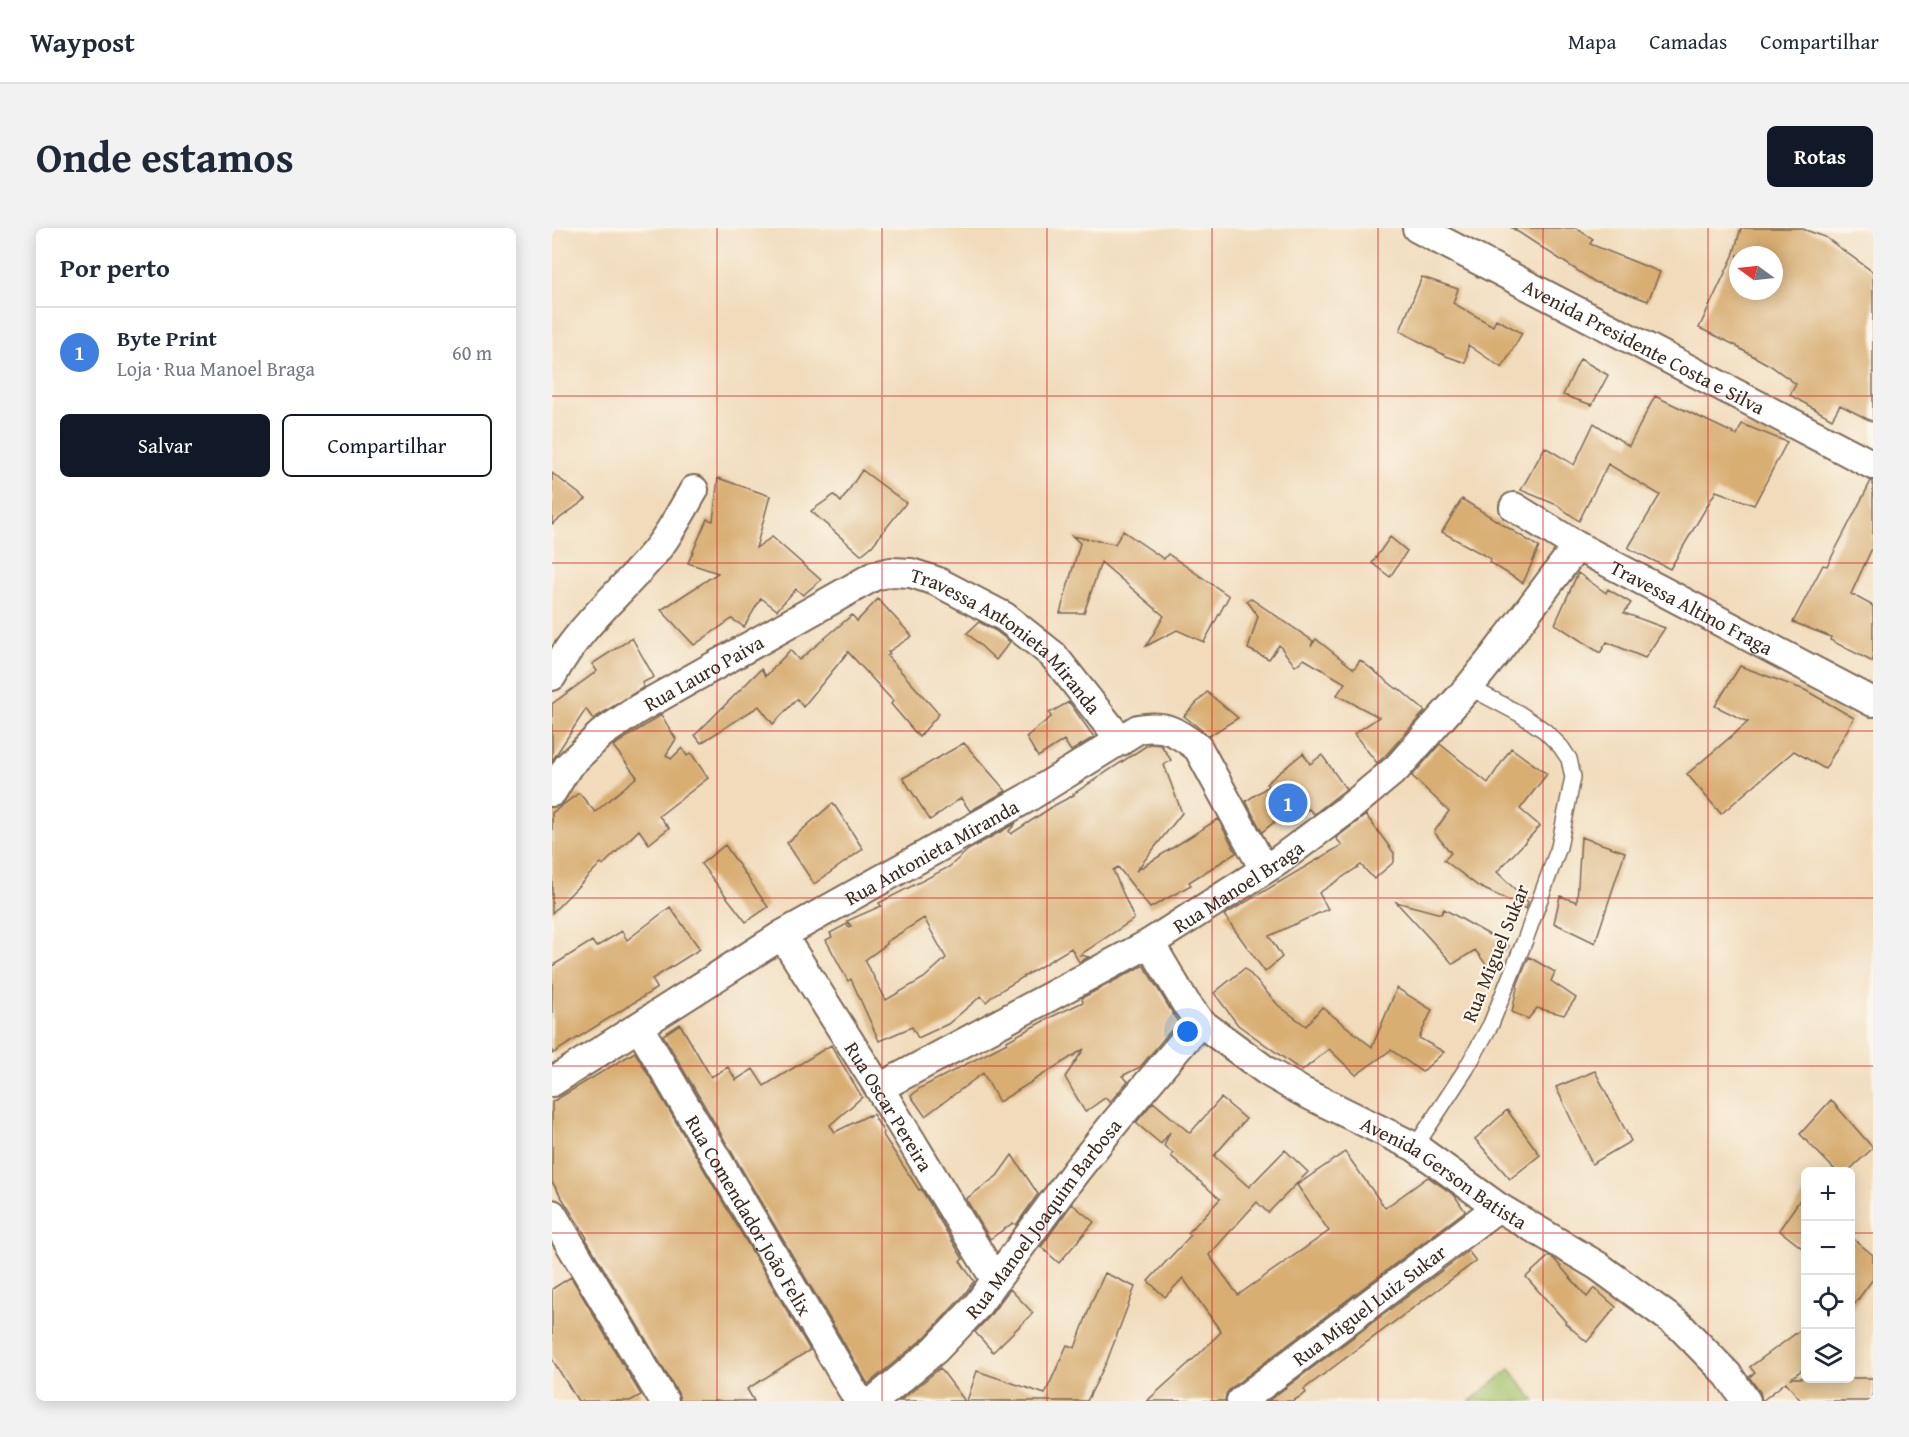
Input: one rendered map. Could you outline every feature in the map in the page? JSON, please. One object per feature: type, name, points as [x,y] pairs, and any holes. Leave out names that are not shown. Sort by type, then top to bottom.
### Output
[{"type":"street","name":"Avenida Presidente Costa e Silva","points":[[1418,228],[1450,247],[1873,465]]},
{"type":"street","points":[[552,676],[571,644],[650,558],[673,526],[694,490]]},
{"type":"street","name":"Travessa Altino Fraga","points":[[1514,507],[1577,546],[1873,702]]},
{"type":"street","name":"Rua Manoel Braga","points":[[879,1088],[1150,943],[1264,869],[1350,808],[1397,768],[1469,687],[1577,546]]},
{"type":"street","name":"Travessa Antonieta Miranda","points":[[874,576],[891,572],[910,573],[936,580],[1005,616],[1053,655],[1121,741]]},
{"type":"street","name":"Rua Lauro Paiva","points":[[552,792],[568,766],[600,734],[638,709],[874,576]]},
{"type":"street","name":"Rua Antonieta Miranda","points":[[552,1082],[782,934],[1027,798],[1138,729],[1154,727],[1181,735],[1198,748],[1264,869]]},
{"type":"street","name":"Rua Oscar Pereira","points":[[782,934],[996,1279]]},
{"type":"street","name":"Avenida Gerson Batista","points":[[1150,943],[1185,1002],[1200,1022],[1300,1091],[1415,1147],[1498,1207],[1598,1266],[1680,1326],[1728,1375],[1746,1401]]},
{"type":"street","name":"Rua Manoel Joaquim Barbosa","points":[[874,1401],[942,1343],[976,1307],[1116,1120],[1200,1022]]},
{"type":"street","name":"Rua Comendador João Felix","points":[[639,1028],[859,1401]]},
{"type":"street","name":"Rua Miguel Luiz Sukar","points":[[1241,1401],[1498,1207]]},
{"type":"street","points":[[552,1215],[664,1401]]},
{"type":"lane","name":"Rua Miguel Sukar","points":[[1415,1147],[1466,1069],[1491,1024],[1525,940],[1558,847],[1573,777],[1569,759],[1561,747],[1545,732],[1520,714],[1469,687]]},
{"type":"green space","points":[[1510,1369],[1535,1401],[1470,1401]]},
{"type":"building","points":[[1512,228],[1576,228],[1593,239],[1590,244],[1660,272],[1648,301],[1595,282]]},
{"type":"building","points":[[1741,228],[1800,228],[1825,237],[1873,272],[1873,422],[1840,405],[1832,419],[1790,395],[1796,384],[1771,366],[1737,346],[1699,328],[1729,264],[1729,300],[1783,300],[1783,246],[1736,246]]},
{"type":"building","points":[[1422,277],[1458,289],[1453,303],[1493,326],[1496,319],[1522,333],[1502,368],[1468,345],[1466,363],[1446,356],[1400,331]]},
{"type":"building","points":[[1580,359],[1608,375],[1592,405],[1563,395]]},
{"type":"building","points":[[1655,396],[1737,435],[1742,424],[1787,442],[1754,505],[1716,491],[1670,569],[1628,548],[1660,495],[1608,464],[1579,521],[1557,505],[1521,490],[1545,447],[1574,465],[1594,423],[1629,446]]},
{"type":"building","points":[[862,470],[906,503],[872,546],[861,555],[811,511],[834,495],[841,502]]},
{"type":"building","points":[[552,473],[586,499],[552,524]]},
{"type":"building","points":[[718,478],[770,496],[756,548],[772,537],[821,580],[803,595],[796,589],[777,610],[761,598],[744,627],[732,619],[694,645],[661,610],[718,573],[688,563],[707,519],[713,521]]},
{"type":"building","points":[[1873,481],[1873,546],[1851,594],[1873,606],[1873,662],[1830,640],[1831,637],[1793,622],[1823,565],[1827,566]]},
{"type":"building","points":[[1462,499],[1539,547],[1523,583],[1489,562],[1491,559],[1442,532]]},
{"type":"building","points":[[1123,531],[1164,559],[1168,554],[1229,596],[1204,642],[1177,630],[1146,646],[1164,616],[1101,562],[1084,613],[1060,613],[1080,543],[1072,536],[1115,544]]},
{"type":"building","points":[[1390,537],[1407,551],[1390,577],[1372,563]]},
{"type":"building","points":[[1578,573],[1606,593],[1608,589],[1631,603],[1624,613],[1665,628],[1645,658],[1607,642],[1600,653],[1555,624]]},
{"type":"building","points":[[1250,598],[1313,641],[1311,646],[1316,639],[1354,669],[1360,660],[1425,711],[1377,763],[1354,734],[1379,717],[1337,695],[1345,683],[1304,659],[1295,666],[1279,645],[1269,659],[1248,649],[1258,616],[1247,601]]},
{"type":"building","points":[[878,599],[912,636],[888,652],[890,654],[887,656],[939,714],[919,737],[891,704],[893,701],[848,652],[803,707],[797,699],[773,724],[759,706],[701,743],[695,735],[761,669],[766,676],[790,650],[799,660],[852,615],[857,621]]},
{"type":"building","points":[[979,622],[1010,642],[996,660],[967,633]]},
{"type":"building","points":[[632,638],[654,677],[642,683],[644,687],[593,719],[586,709],[552,761],[552,704],[597,671],[592,664]]},
{"type":"building","points":[[1740,666],[1805,690],[1854,718],[1825,769],[1794,751],[1721,814],[1687,774],[1748,722],[1715,706]]},
{"type":"building","points":[[1207,692],[1238,718],[1209,736],[1184,716]]},
{"type":"building","points":[[1069,702],[1094,737],[1071,751],[1064,740],[1038,757],[1026,737],[1051,717],[1049,713]]},
{"type":"building","points":[[661,715],[676,739],[666,755],[671,759],[682,748],[687,756],[691,753],[708,778],[659,816],[669,828],[649,844],[639,830],[603,865],[601,863],[552,913],[552,813],[579,793],[595,812],[637,777],[613,746]]},
{"type":"building","points":[[964,743],[1006,791],[970,811],[961,798],[930,820],[903,778]]},
{"type":"building","points":[[1149,744],[1161,745],[1171,760],[1164,765],[1182,813],[1136,871],[1218,819],[1236,853],[1189,882],[1191,885],[1150,908],[1118,867],[1113,870],[1134,919],[1080,955],[1089,957],[1079,962],[1071,948],[995,994],[986,1002],[981,996],[948,1024],[918,1038],[912,1027],[879,1041],[851,979],[848,981],[826,940],[832,937],[830,933],[847,924],[848,927],[851,926],[847,921],[881,906],[879,903],[949,867],[968,850],[1016,823],[1009,831],[1011,834]],"holes":[[[924,918],[946,958],[924,978],[886,1000],[865,960],[887,944],[886,942]]]},
{"type":"building","points":[[1440,744],[1488,783],[1511,748],[1547,774],[1520,809],[1540,826],[1497,872],[1528,902],[1526,909],[1478,886],[1444,860],[1451,853],[1434,832],[1449,811],[1412,776]]},
{"type":"building","points":[[1303,753],[1310,764],[1322,755],[1346,789],[1314,814],[1309,809],[1288,822],[1284,814],[1262,832],[1246,801],[1269,786],[1266,784]]},
{"type":"building","points":[[833,803],[863,849],[814,884],[787,843]]},
{"type":"building","points":[[1366,815],[1394,853],[1394,862],[1374,879],[1361,865],[1319,893],[1328,909],[1269,936],[1282,957],[1265,972],[1224,915],[1342,845],[1336,838]]},
{"type":"building","points":[[1581,837],[1625,852],[1595,943],[1554,923],[1560,896],[1577,902]]},
{"type":"building","points":[[725,845],[768,907],[746,922],[701,864]]},
{"type":"building","points":[[1396,902],[1441,914],[1444,909],[1509,946],[1489,968],[1475,950],[1453,964]]},
{"type":"building","points":[[670,907],[700,949],[652,979],[657,988],[552,1054],[552,966],[592,941],[596,947],[622,931],[627,940]]},
{"type":"building","points":[[1529,957],[1555,972],[1551,981],[1576,998],[1564,1015],[1537,1008],[1528,1019],[1512,1012],[1518,983]]},
{"type":"building","points":[[1142,966],[1178,1022],[1140,1067],[1122,1076],[1128,1081],[1110,1102],[1105,1098],[1085,1112],[1065,1077],[1084,1049],[999,1102],[983,1073],[925,1116],[911,1096],[920,1088],[1083,1002],[1082,998]]},
{"type":"building","points":[[1245,968],[1279,1006],[1306,1026],[1322,1007],[1372,1047],[1397,988],[1432,1010],[1419,1038],[1444,1052],[1422,1072],[1391,1050],[1356,1075],[1329,1049],[1302,1071],[1238,1025],[1214,993]]},
{"type":"building","points":[[680,1024],[711,1077],[728,1067],[736,1080],[753,1069],[764,1086],[831,1045],[862,1097],[830,1125],[835,1132],[873,1114],[883,1135],[919,1190],[921,1189],[963,1259],[960,1261],[974,1281],[963,1296],[926,1336],[868,1384],[663,1035]]},
{"type":"building","points":[[635,1052],[810,1350],[747,1389],[754,1401],[680,1401],[678,1393],[552,1182],[552,1102]]},
{"type":"building","points":[[1595,1071],[1631,1141],[1592,1164],[1556,1087]]},
{"type":"building","points":[[1221,1098],[1246,1119],[1214,1156],[1249,1187],[1285,1150],[1308,1172],[1268,1213],[1257,1202],[1209,1255],[1238,1295],[1329,1231],[1297,1185],[1345,1152],[1385,1208],[1428,1177],[1455,1196],[1465,1211],[1231,1388],[1226,1394],[1225,1401],[1147,1401],[1221,1332],[1183,1278],[1165,1297],[1148,1281],[1191,1235],[1188,1233],[1220,1199],[1171,1156],[1173,1153],[1164,1146],[1170,1132],[1161,1144],[1136,1123],[1153,1102],[1190,1133]]},
{"type":"building","points":[[1831,1100],[1873,1148],[1852,1167],[1832,1167],[1800,1134]]},
{"type":"building","points":[[1507,1110],[1540,1155],[1510,1179],[1475,1139]]},
{"type":"building","points":[[1012,1155],[1038,1194],[1016,1225],[1013,1223],[990,1239],[966,1199],[997,1176]]},
{"type":"building","points":[[1801,1198],[1801,1247],[1779,1230]]},
{"type":"building","points":[[1072,1204],[1094,1222],[1059,1263],[1041,1247]]},
{"type":"building","points":[[1855,1240],[1873,1255],[1873,1279],[1855,1304]]},
{"type":"building","points":[[1468,1251],[1476,1261],[1304,1389],[1306,1393],[1293,1401],[1268,1401]]},
{"type":"building","points":[[1549,1256],[1587,1297],[1594,1288],[1616,1307],[1587,1342],[1565,1323],[1526,1277]]},
{"type":"building","points":[[1105,1273],[1135,1287],[1107,1361],[1087,1401],[967,1401],[977,1371],[1045,1394],[1067,1345],[1075,1348]]},
{"type":"building","points":[[571,1277],[641,1395],[630,1401],[578,1401],[552,1359],[552,1289]]},
{"type":"building","points":[[1010,1289],[1033,1313],[993,1352],[975,1332]]},
{"type":"building","points":[[1801,1330],[1801,1371],[1791,1378],[1801,1378],[1801,1383],[1855,1383],[1855,1378],[1873,1378],[1873,1401],[1801,1401],[1786,1382],[1762,1401],[1760,1392],[1749,1377],[1755,1373],[1750,1367]]},
{"type":"building","points":[[940,1368],[965,1401],[900,1401]]},
{"type":"place","name":"Byte Print","points":[[1288,803]]}]
